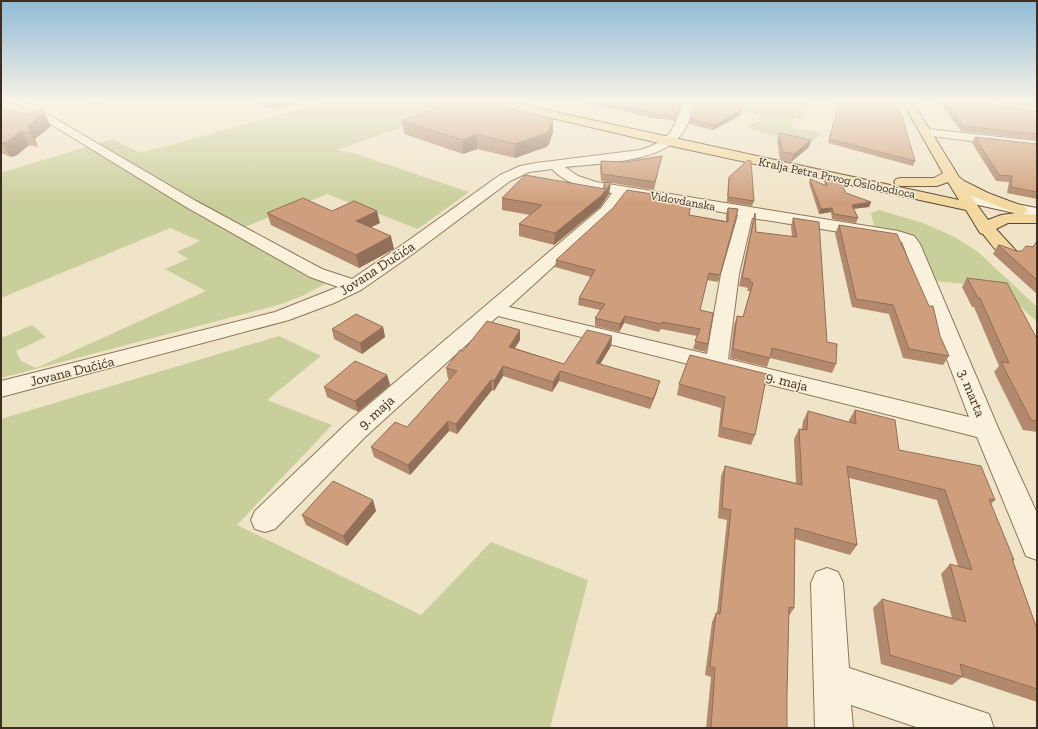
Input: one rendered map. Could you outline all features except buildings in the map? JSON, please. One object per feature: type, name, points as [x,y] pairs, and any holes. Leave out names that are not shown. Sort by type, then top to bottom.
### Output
[{"type":"main road","name":"Kralja Petra Prvog Oslobodioca","points":[[662,135],[890,182],[968,202]]},
{"type":"main road","name":"Kralja Petra Prvog Oslobodioca","points":[[664,135],[842,178],[968,202]]},
{"type":"main road","points":[[928,135],[950,175],[986,230],[1010,254]]},
{"type":"main road","points":[[890,182],[937,182],[950,175]]},
{"type":"main road","points":[[950,175],[959,184],[970,190],[1020,210]]},
{"type":"main road","points":[[842,178],[927,205],[986,230]]},
{"type":"main road","points":[[986,230],[989,226],[1001,220],[1036,217]]},
{"type":"street","points":[[77,135],[191,204],[288,258],[316,272],[354,286]]},
{"type":"street","points":[[946,135],[1037,145]]},
{"type":"street","name":"Jovana Dučića","points":[[1,389],[282,316],[327,299],[354,286],[506,178],[525,170],[641,154],[657,148],[672,137]]},
{"type":"street","name":"Vidovdanska","points":[[555,165],[565,176],[574,180],[746,212],[898,236],[908,239]]},
{"type":"street","name":"9. maja","points":[[265,520],[356,430],[606,211],[622,190]]},
{"type":"street","points":[[968,202],[1020,210],[1036,217]]},
{"type":"street","points":[[968,202],[1036,217]]},
{"type":"street","points":[[716,364],[730,274],[746,212]]},
{"type":"street","name":"3. marta","points":[[908,239],[931,290],[987,430],[1037,546]]},
{"type":"street","name":"9. maja","points":[[493,309],[987,430]]},
{"type":"street","points":[[826,583],[834,728]]},
{"type":"street","points":[[831,680],[975,728]]},
{"type":"green space","points":[[206,135],[380,135],[337,150],[356,154],[469,192],[418,229],[327,194],[230,233],[327,283],[302,296],[278,305],[1,378],[1,338],[32,325],[46,337],[16,351],[21,361],[36,368],[206,291],[165,269],[188,259],[177,252],[200,241],[170,228],[1,298],[1,173],[112,139],[141,153]]},
{"type":"green space","points":[[770,135],[820,135],[808,146]]},
{"type":"green space","points":[[879,210],[923,223],[953,236],[977,251],[1037,307],[1037,322],[1001,288],[935,281],[919,241],[906,234],[874,226],[871,213]]},
{"type":"green space","points":[[279,336],[321,356],[267,400],[332,425],[237,525],[421,615],[491,542],[588,580],[550,728],[1,728],[1,419]]}]
